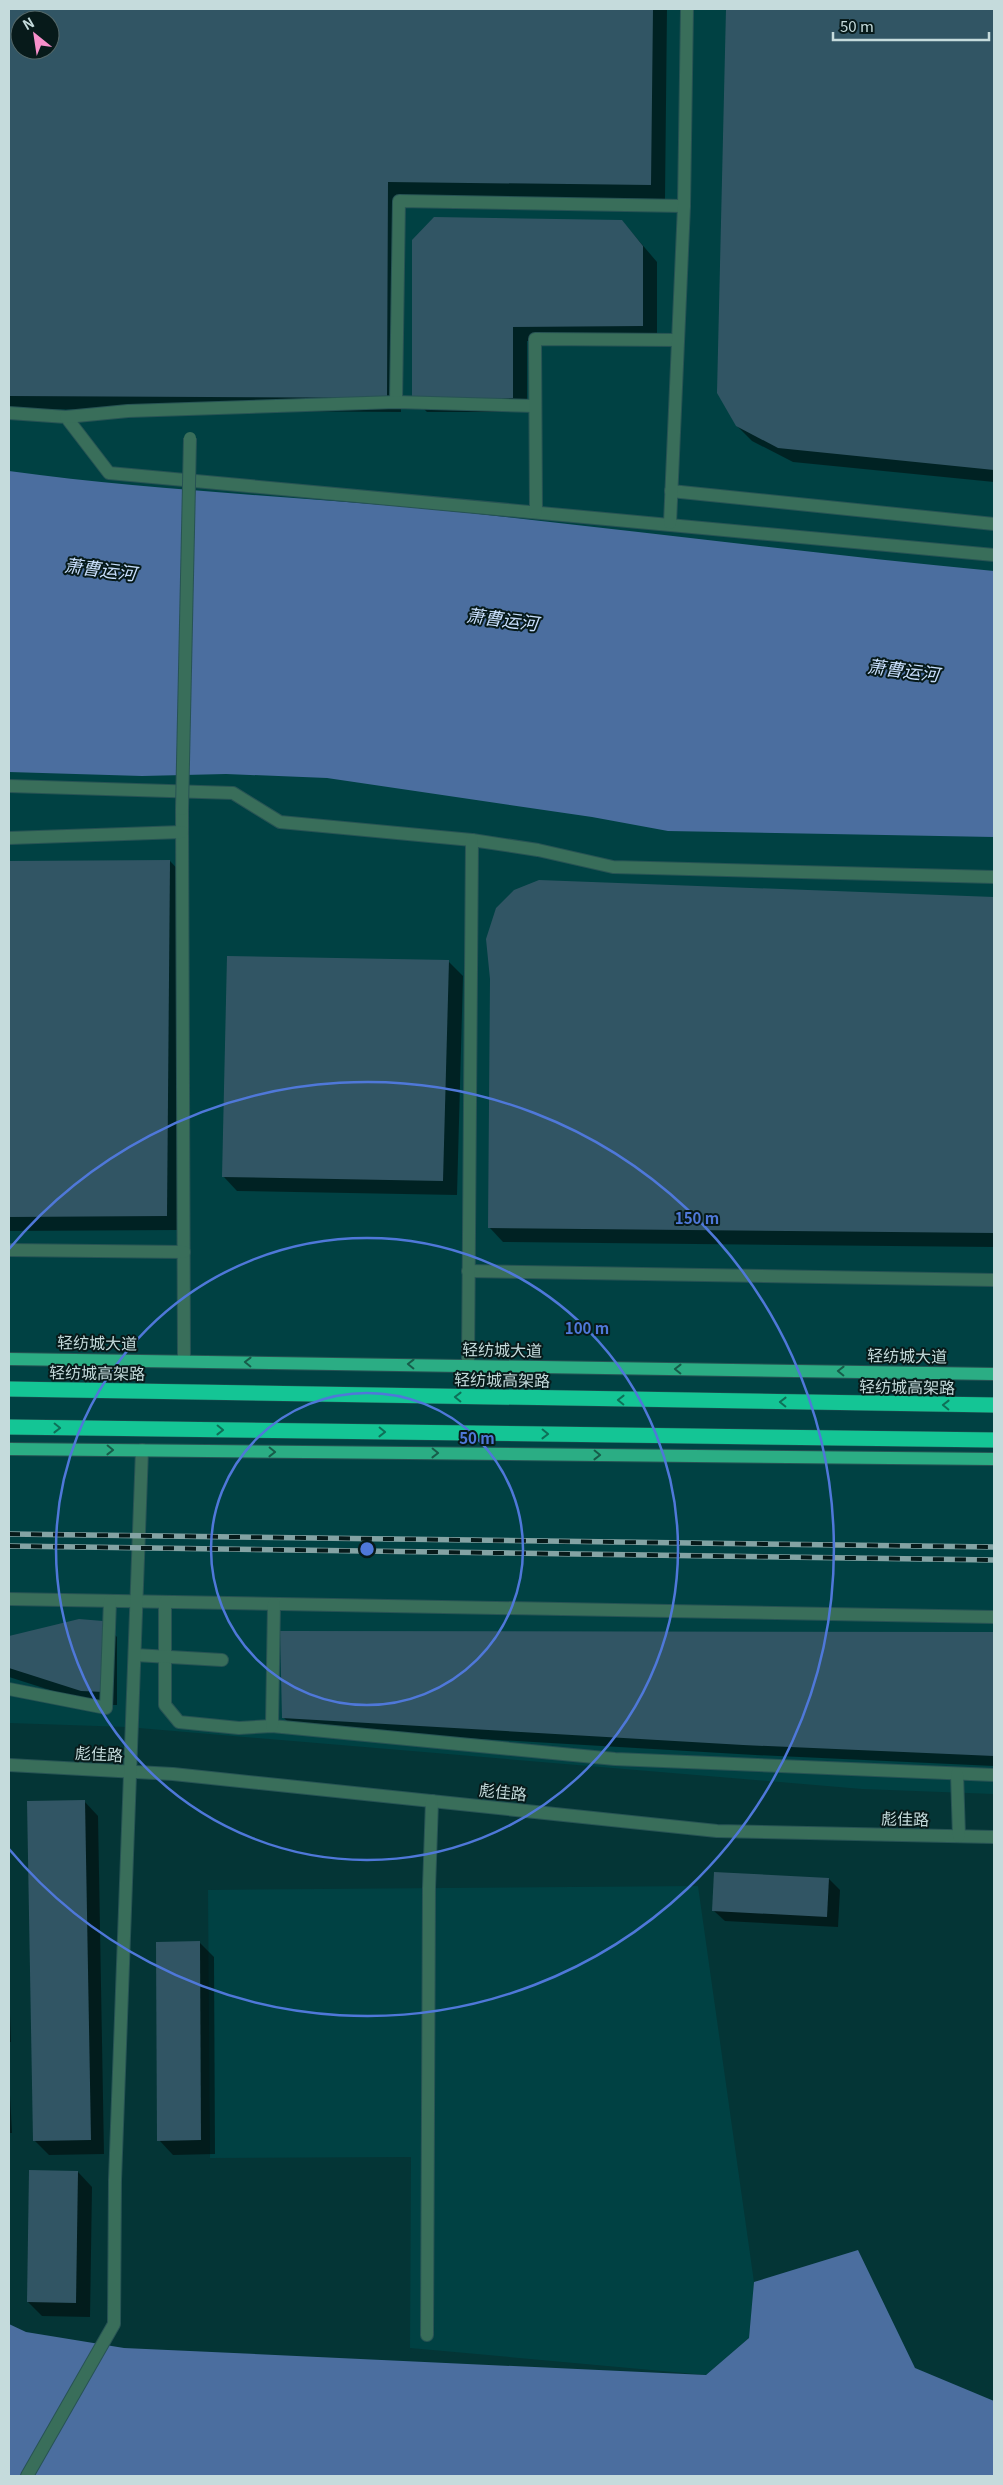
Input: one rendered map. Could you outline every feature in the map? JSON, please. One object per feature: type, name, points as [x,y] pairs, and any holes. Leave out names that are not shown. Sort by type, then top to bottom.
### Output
[{"type":"highway","name":"轻纺城高架路","points":[[9,1390],[994,1405]]},
{"type":"highway","points":[[9,1427],[994,1440]]},
{"type":"main road","name":"轻纺城大道","points":[[9,1359],[994,1374]]},
{"type":"main road","points":[[9,1449],[994,1459]]},
{"type":"street","points":[[670,523],[684,206],[688,9]]},
{"type":"street","points":[[396,402],[399,201],[684,206]]},
{"type":"street","points":[[536,512],[535,339],[678,340]]},
{"type":"street","points":[[9,413],[66,416],[128,411],[396,402],[536,406]]},
{"type":"street","points":[[66,416],[109,473],[670,523],[994,555]]},
{"type":"street","points":[[184,1361],[182,808],[190,438]]},
{"type":"street","points":[[672,491],[994,524]]},
{"type":"street","points":[[9,786],[233,793],[280,822],[472,840],[538,850],[613,867],[994,877]]},
{"type":"street","points":[[9,838],[182,832]]},
{"type":"street","points":[[468,1365],[472,840]]},
{"type":"street","points":[[9,1250],[184,1252]]},
{"type":"street","points":[[468,1271],[994,1280]]},
{"type":"street","points":[[27,2476],[114,2324],[115,2180],[142,1450]]},
{"type":"street","points":[[9,1599],[994,1617]]},
{"type":"street","points":[[9,1689],[106,1708],[110,1601]]},
{"type":"street","points":[[165,1602],[165,1705],[179,1722],[239,1728],[272,1726],[615,1759],[994,1775]]},
{"type":"street","points":[[272,1726],[274,1604]]},
{"type":"street","points":[[135,1655],[222,1660]]},
{"type":"street","name":"彪佳路","points":[[9,1765],[173,1774],[717,1831],[994,1837]]},
{"type":"street","points":[[957,1774],[959,1836]]},
{"type":"street","points":[[427,2334],[429,1888],[432,1801]]},
{"type":"shaded area","points":[[9,9],[994,9],[994,1794],[862,1789],[127,1727],[9,1723]]},
{"type":"shaded area","points":[[698,1886],[754,2282],[749,2338],[706,2375],[410,2348],[411,2157],[210,2158],[208,1890]]},
{"type":"water","name":"萧曹运河","points":[[9,471],[124,484],[470,513],[994,571],[994,837],[668,831],[592,817],[327,778],[226,774],[142,776],[9,772]]},
{"type":"water","points":[[858,2250],[915,2368],[994,2401],[994,2476],[9,2476],[9,2324],[26,2332],[124,2348],[706,2375],[749,2338],[754,2282]]},
{"type":"building","points":[[9,9],[653,9],[651,185],[388,182],[387,398],[9,396]]},
{"type":"building","points":[[726,9],[994,9],[994,470],[778,448],[736,426],[717,393]]},
{"type":"building","points":[[434,217],[622,220],[643,246],[643,326],[513,327],[513,398],[412,398],[412,240]]},
{"type":"building","points":[[170,860],[167,1216],[9,1217],[9,861]]},
{"type":"building","points":[[539,880],[994,897],[994,1233],[488,1228],[490,979],[486,939],[496,908],[514,890]]},
{"type":"building","points":[[227,956],[449,960],[443,1181],[222,1177]]},
{"type":"building","points":[[79,1619],[103,1621],[104,1692],[81,1691],[9,1668],[9,1636]]},
{"type":"building","points":[[280,1631],[994,1632],[994,1756],[743,1745],[282,1718]]},
{"type":"building","points":[[85,1800],[91,2140],[33,2141],[27,1801]]},
{"type":"building","points":[[714,1872],[829,1878],[827,1917],[712,1911]]},
{"type":"building","points":[[200,1941],[201,2140],[157,2141],[156,1942]]},
{"type":"building","points":[[29,2170],[78,2171],[76,2303],[27,2302]]},
{"type":"railway","points":[[9,1534],[994,1547]]},
{"type":"railway","points":[[9,1546],[994,1560]]}]
